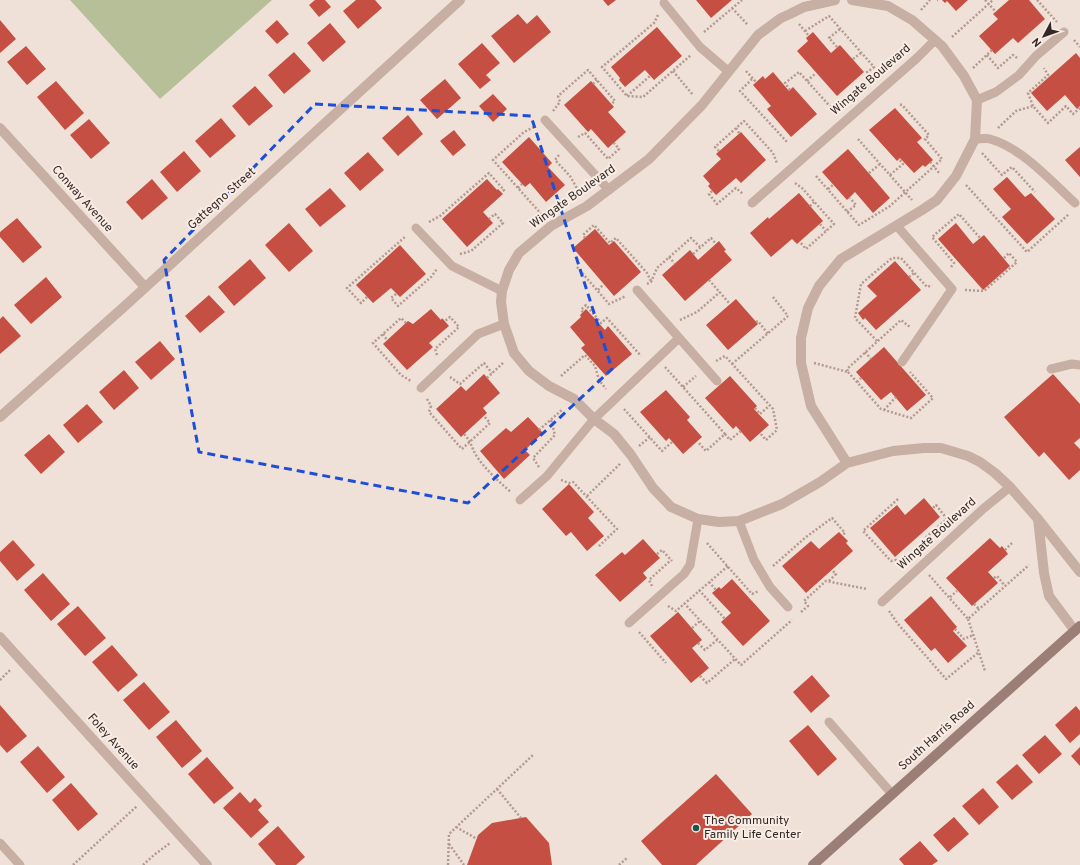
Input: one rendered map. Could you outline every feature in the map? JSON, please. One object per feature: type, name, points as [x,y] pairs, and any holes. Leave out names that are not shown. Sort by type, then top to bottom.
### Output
[{"type":"main road","name":"South Harris Road","points":[[813,865],[1078,629]]},
{"type":"street","name":"Gattegno Street","points":[[0,417],[460,0]]},
{"type":"street","name":"Wingate Boulevard","points":[[835,0],[804,7],[781,18],[758,35],[702,105],[649,159],[586,206],[551,226],[519,253],[509,270],[502,291],[501,302],[504,324],[514,353],[530,371],[549,386],[574,399],[594,419],[614,434],[631,455],[653,488],[671,506],[698,519],[719,522],[739,521],[782,504],[820,482],[847,463],[893,451],[941,448],[958,452],[980,462],[995,473],[1010,487],[1038,519],[1080,572]]},
{"type":"street","points":[[847,463],[811,406],[801,363],[802,338],[808,308],[819,286],[841,259],[937,200],[956,176],[975,139],[978,100],[964,76],[942,46],[912,20],[889,3],[852,0]]},
{"type":"street","name":"Conway Avenue","points":[[0,128],[145,287]]},
{"type":"street","points":[[1038,519],[1044,573],[1049,596],[1078,629]]},
{"type":"street","name":"Foley Avenue","points":[[0,637],[207,865]]},
{"type":"lane","points":[[664,3],[700,47],[728,71]]},
{"type":"lane","points":[[978,100],[996,92],[1019,75],[1036,56],[1064,32]]},
{"type":"lane","name":"Wingate Boulevard","points":[[752,203],[917,58],[935,40]]},
{"type":"lane","points":[[545,120],[609,190]]},
{"type":"lane","points":[[975,139],[989,139],[1006,146],[1025,157],[1074,207]]},
{"type":"lane","points":[[896,226],[952,289],[902,362]]},
{"type":"lane","points":[[416,228],[452,266],[502,291]]},
{"type":"lane","points":[[637,290],[717,381]]},
{"type":"lane","points":[[421,388],[478,334],[504,324]]},
{"type":"lane","points":[[520,500],[547,476],[594,419],[679,338]]},
{"type":"lane","points":[[1051,369],[1072,364],[1080,366]]},
{"type":"lane","name":"Wingate Boulevard","points":[[882,602],[983,509],[1010,487]]},
{"type":"lane","points":[[629,623],[684,574],[690,565],[698,519]]},
{"type":"lane","points":[[739,521],[757,565],[770,586],[788,607]]},
{"type":"lane","points":[[829,722],[892,794]]},
{"type":"lane","points":[[0,843],[20,865]]},
{"type":"path","points":[[714,24],[742,0]]},
{"type":"path","points":[[917,14],[930,0]]},
{"type":"path","points":[[986,0],[996,12]]},
{"type":"path","points":[[949,40],[993,0]]},
{"type":"path","points":[[732,8],[752,30]]},
{"type":"path","points":[[805,31],[829,16],[874,67],[866,73]]},
{"type":"path","points":[[796,21],[809,36]]},
{"type":"path","points":[[654,23],[602,67],[627,96],[642,97],[686,59]]},
{"type":"path","points":[[837,47],[829,38],[840,29]]},
{"type":"path","points":[[970,71],[992,50]]},
{"type":"path","points":[[853,59],[861,52]]},
{"type":"path","points":[[987,55],[998,68],[1013,55]]},
{"type":"path","points":[[744,69],[756,82]]},
{"type":"path","points":[[560,102],[558,96],[588,70],[615,101],[611,104]]},
{"type":"path","points":[[672,70],[697,100]]},
{"type":"path","points":[[790,90],[785,84],[799,72],[828,104]]},
{"type":"path","points":[[807,81],[816,73]]},
{"type":"path","points":[[1048,75],[1028,93],[1033,106],[1048,123],[1066,106],[1073,114],[1080,108]]},
{"type":"path","points":[[627,96],[650,76]]},
{"type":"path","points":[[752,78],[740,90],[787,142]]},
{"type":"path","points":[[593,84],[597,80]]},
{"type":"path","points":[[816,176],[859,225],[890,206],[906,193],[942,159],[925,139],[929,135],[902,105],[898,104]]},
{"type":"path","points":[[997,129],[1016,111],[1033,106]]},
{"type":"path","points":[[719,151],[715,147],[744,121],[773,153],[773,156]]},
{"type":"path","points":[[736,128],[739,133]]},
{"type":"path","points":[[527,131],[492,160],[546,219]]},
{"type":"path","points":[[585,133],[608,159],[619,149],[614,143]]},
{"type":"path","points":[[858,139],[916,204]]},
{"type":"path","points":[[981,151],[1002,176],[1012,167],[1035,192]]},
{"type":"path","points":[[890,175],[903,164],[899,159]]},
{"type":"path","points":[[555,160],[570,176],[582,198]]},
{"type":"path","points":[[930,162],[945,178]]},
{"type":"path","points":[[869,174],[880,164]]},
{"type":"path","points":[[440,216],[489,173],[504,190],[501,192]]},
{"type":"path","points":[[964,182],[1027,252],[1074,207]]},
{"type":"path","points":[[518,188],[522,184]]},
{"type":"path","points":[[828,190],[833,185]]},
{"type":"path","points":[[712,191],[709,194],[717,204],[736,188]]},
{"type":"path","points":[[800,242],[806,249],[834,224],[802,188]]},
{"type":"path","points":[[847,212],[856,205],[850,198]]},
{"type":"path","points":[[810,206],[814,202]]},
{"type":"path","points":[[471,251],[503,223],[495,214],[489,219]]},
{"type":"path","points":[[954,263],[932,237],[959,214],[980,238]]},
{"type":"path","points":[[820,224],[826,231]]},
{"type":"path","points":[[585,238],[583,235],[594,225],[610,243],[616,238],[647,273],[651,282],[658,268],[691,238],[700,247]]},
{"type":"path","points":[[693,254],[711,238],[716,244]]},
{"type":"path","points":[[367,297],[361,303],[347,288],[400,241]]},
{"type":"path","points":[[982,291],[984,291],[1016,262],[1009,253],[1004,258]]},
{"type":"path","points":[[669,257],[675,264]]},
{"type":"path","points":[[877,341],[855,318],[861,284],[892,258],[901,258],[927,288]]},
{"type":"path","points":[[577,267],[609,304]]},
{"type":"path","points":[[909,277],[914,273]]},
{"type":"path","points":[[396,294],[391,298],[398,306],[432,277]]},
{"type":"path","points":[[709,280],[730,304]]},
{"type":"path","points":[[598,290],[604,284]]},
{"type":"path","points":[[694,313],[720,292]]},
{"type":"path","points":[[773,297],[791,320]]},
{"type":"path","points":[[583,312],[581,310],[586,305],[601,323],[607,318],[635,350]]},
{"type":"path","points":[[732,364],[788,316]]},
{"type":"path","points":[[435,349],[459,327],[450,317],[445,321]]},
{"type":"path","points":[[403,375],[401,375],[374,343],[401,318],[406,323]]},
{"type":"path","points":[[848,372],[847,369],[901,320]]},
{"type":"path","points":[[756,322],[758,321],[768,334]]},
{"type":"path","points":[[383,334],[387,340]]},
{"type":"path","points":[[865,352],[871,359]]},
{"type":"path","points":[[555,381],[585,355],[595,366],[599,380],[607,390]]},
{"type":"path","points":[[725,356],[773,409],[777,430],[766,440],[760,433]]},
{"type":"path","points":[[487,378],[507,359]]},
{"type":"path","points":[[810,362],[848,372],[881,409],[911,418],[933,398],[912,374]]},
{"type":"path","points":[[460,384],[484,363],[492,373]]},
{"type":"path","points":[[666,368],[730,440],[741,431]]},
{"type":"path","points":[[857,382],[862,378]]},
{"type":"path","points":[[884,410],[896,397]]},
{"type":"path","points":[[539,430],[574,399]]},
{"type":"path","points":[[431,406],[429,412],[462,449],[490,423],[484,416]]},
{"type":"path","points":[[621,406],[662,451],[672,442]]},
{"type":"path","points":[[756,408],[760,414],[770,406]]},
{"type":"path","points":[[533,458],[554,435],[551,420]]},
{"type":"path","points":[[464,434],[471,441],[476,456],[501,483]]},
{"type":"path","points":[[698,442],[706,451],[725,434]]},
{"type":"path","points":[[638,447],[650,437]]},
{"type":"path","points":[[586,496],[624,460]]},
{"type":"path","points":[[569,483],[573,482],[617,529],[598,547]]},
{"type":"path","points":[[898,499],[863,531],[891,561],[899,561]]},
{"type":"path","points":[[925,538],[947,519],[936,505],[933,508]]},
{"type":"path","points":[[778,562],[806,537],[832,518],[845,533],[842,535]]},
{"type":"path","points":[[702,538],[752,594]]},
{"type":"path","points":[[1005,550],[1012,543]]},
{"type":"path","points":[[657,554],[662,550],[675,565]]},
{"type":"path","points":[[649,580],[671,560]]},
{"type":"path","points":[[968,619],[1029,565]]},
{"type":"path","points":[[676,610],[728,566]]},
{"type":"path","points":[[799,613],[808,606],[804,600],[836,574],[832,570]]},
{"type":"path","points":[[929,574],[968,619],[985,671]]},
{"type":"path","points":[[994,578],[996,576],[1005,586]]},
{"type":"path","points":[[828,581],[867,589]]},
{"type":"path","points":[[709,582],[716,590]]},
{"type":"path","points":[[699,590],[725,619]]},
{"type":"path","points":[[950,597],[958,590]]},
{"type":"path","points":[[882,602],[898,624],[946,679],[979,652]]},
{"type":"path","points":[[684,603],[741,665],[795,617]]},
{"type":"path","points":[[974,604],[979,609]]},
{"type":"path","points":[[692,628],[700,621]]},
{"type":"path","points":[[955,629],[964,639],[973,635]]},
{"type":"path","points":[[645,638],[666,663]]},
{"type":"path","points":[[698,643],[705,650],[717,640]]},
{"type":"path","points":[[700,676],[707,683],[735,659]]},
{"type":"path","points":[[0,680],[13,668]]},
{"type":"path","points":[[448,865],[449,834],[533,755]]},
{"type":"path","points":[[497,789],[521,818]]},
{"type":"path","points":[[73,865],[138,806]]},
{"type":"path","points":[[456,827],[477,840]]},
{"type":"path","points":[[143,865],[172,841]]},
{"type":"path","points":[[449,843],[464,865]]},
{"type":"path","points":[[619,865],[627,858]]},
{"type":"highlighted area","points":[[315,104],[531,116],[612,369],[468,503],[199,452],[164,260]]},
{"type":"green space","points":[[70,0],[272,0],[160,99]]},
{"type":"building","points":[[315,0],[325,0],[331,7],[319,17],[309,5]]},
{"type":"building","points":[[356,0],[375,0],[382,8],[358,29],[343,11]]},
{"type":"building","points":[[603,0],[616,0],[608,6]]},
{"type":"building","points":[[696,0],[732,0],[711,18]]},
{"type":"building","points":[[942,0],[968,0],[956,11],[947,1],[945,3]]},
{"type":"building","points":[[1009,0],[1029,0],[1045,19],[1018,43],[1013,38],[995,54],[979,36],[998,19],[993,14]]},
{"type":"building","points":[[518,14],[527,24],[537,15],[551,32],[514,63],[491,36]]},
{"type":"building","points":[[0,20],[16,39],[0,53]]},
{"type":"building","points":[[277,20],[289,34],[277,44],[265,31]]},
{"type":"building","points":[[330,23],[346,42],[323,62],[307,43]]},
{"type":"building","points":[[657,27],[682,56],[654,80],[645,70],[625,87],[611,67]]},
{"type":"building","points":[[813,32],[831,53],[840,45],[864,72],[837,96],[797,51],[808,41],[806,38]]},
{"type":"building","points":[[482,43],[500,63],[486,75],[491,80],[480,89],[458,64]]},
{"type":"building","points":[[26,46],[46,69],[27,85],[7,62]]},
{"type":"building","points":[[294,52],[311,71],[284,94],[268,75]]},
{"type":"building","points":[[1076,53],[1080,58],[1080,106],[1077,109],[1065,95],[1047,111],[1031,93]]},
{"type":"building","points":[[773,72],[789,91],[793,87],[817,114],[791,137],[767,109],[771,106],[753,85],[763,76],[765,79]]},
{"type":"building","points":[[445,79],[461,98],[437,119],[420,100]]},
{"type":"building","points":[[56,81],[84,113],[65,130],[37,97]]},
{"type":"building","points":[[591,81],[614,107],[608,112],[626,132],[608,148],[591,129],[588,132],[564,105]]},
{"type":"building","points":[[255,86],[273,106],[249,126],[232,106]]},
{"type":"building","points":[[493,94],[507,109],[493,122],[479,106]]},
{"type":"building","points":[[895,108],[922,138],[917,142],[933,160],[925,167],[923,165],[914,173],[900,158],[897,161],[869,130]]},
{"type":"building","points":[[408,115],[423,134],[398,156],[382,138]]},
{"type":"building","points":[[221,118],[236,136],[210,158],[195,141]]},
{"type":"building","points":[[89,119],[110,143],[91,159],[70,135]]},
{"type":"building","points":[[454,130],[466,145],[453,156],[440,141]]},
{"type":"building","points":[[741,132],[766,160],[741,183],[736,178],[716,195],[708,186],[710,184],[703,176],[721,159],[716,154]]},
{"type":"building","points":[[529,137],[552,163],[548,167],[565,185],[546,202],[530,183],[525,187],[502,162]]},
{"type":"building","points":[[1080,147],[1080,177],[1065,160]]},
{"type":"building","points":[[848,149],[890,198],[873,213],[855,192],[847,200],[822,172]]},
{"type":"building","points":[[184,151],[201,171],[177,192],[160,172]]},
{"type":"building","points":[[368,152],[384,170],[360,191],[344,173]]},
{"type":"building","points":[[1007,177],[1025,197],[1031,193],[1055,219],[1027,244],[1002,217],[1011,209],[993,189]]},
{"type":"building","points":[[152,179],[168,198],[142,220],[126,202]]},
{"type":"building","points":[[487,179],[503,194],[483,212],[493,223],[467,247],[442,219]]},
{"type":"building","points":[[330,188],[346,206],[320,227],[305,209]]},
{"type":"building","points":[[799,193],[823,221],[797,244],[792,239],[771,257],[750,233]]},
{"type":"building","points":[[17,218],[42,247],[23,263],[0,237],[0,232]]},
{"type":"building","points":[[289,223],[313,251],[289,272],[265,245]]},
{"type":"building","points":[[956,223],[973,244],[984,235],[1010,266],[983,290],[938,239]]},
{"type":"building","points":[[595,229],[609,245],[614,241],[641,272],[614,296],[573,248]]},
{"type":"building","points":[[719,241],[726,250],[724,251],[732,260],[685,301],[662,275],[690,250],[698,260]]},
{"type":"building","points":[[400,245],[426,274],[400,297],[391,288],[373,303],[356,285]]},
{"type":"building","points":[[250,259],[266,278],[234,306],[218,287]]},
{"type":"building","points":[[895,261],[921,290],[876,330],[865,318],[863,320],[858,313],[877,296],[867,286]]},
{"type":"building","points":[[46,277],[62,297],[31,324],[14,305]]},
{"type":"building","points":[[209,295],[225,312],[200,333],[185,316]]},
{"type":"building","points":[[736,299],[758,324],[728,350],[706,325]]},
{"type":"building","points":[[431,309],[449,326],[429,343],[433,347],[407,370],[383,344],[408,321],[413,324]]},
{"type":"building","points":[[586,309],[605,330],[608,326],[632,354],[606,376],[581,348],[585,345],[570,327],[581,317],[580,315]]},
{"type":"building","points":[[3,316],[21,336],[0,354],[0,319]]},
{"type":"building","points":[[160,341],[175,359],[151,380],[135,362]]},
{"type":"building","points":[[884,347],[926,395],[907,411],[891,392],[881,400],[856,372]]},
{"type":"building","points":[[124,370],[139,388],[114,410],[99,392]]},
{"type":"building","points":[[484,374],[500,393],[483,408],[487,413],[461,437],[436,409],[461,386],[466,391]]},
{"type":"building","points":[[1053,374],[1080,404],[1080,438],[1074,443],[1080,449],[1080,470],[1069,480],[1044,452],[1039,457],[1004,417]]},
{"type":"building","points":[[730,376],[757,406],[754,409],[769,425],[750,442],[736,426],[733,429],[705,398]]},
{"type":"building","points":[[666,390],[690,417],[687,420],[702,437],[683,454],[669,438],[666,441],[640,412]]},
{"type":"building","points":[[87,404],[103,422],[78,443],[63,425]]},
{"type":"building","points":[[528,417],[543,433],[525,450],[530,455],[504,479],[480,451],[506,428],[511,432]]},
{"type":"building","points":[[49,434],[65,452],[41,474],[24,455]]},
{"type":"building","points":[[569,484],[594,512],[588,518],[604,536],[587,551],[571,532],[566,536],[542,509]]},
{"type":"building","points":[[924,498],[940,517],[895,557],[870,528],[897,505],[905,515]]},
{"type":"building","points":[[839,532],[848,541],[846,543],[853,551],[806,593],[782,566],[811,541],[819,549]]},
{"type":"building","points":[[990,538],[1000,548],[1002,546],[1008,554],[988,572],[998,583],[972,606],[946,578]]},
{"type":"building","points":[[643,539],[660,558],[643,573],[647,578],[620,602],[595,575],[622,552],[625,555]]},
{"type":"building","points":[[13,540],[35,565],[17,581],[0,561],[0,552]]},
{"type":"building","points":[[43,573],[70,604],[51,621],[24,590]]},
{"type":"building","points":[[732,579],[770,621],[743,646],[721,622],[731,613],[712,593],[719,587],[721,589]]},
{"type":"building","points":[[931,596],[957,627],[953,631],[967,646],[948,663],[935,648],[931,651],[904,620]]},
{"type":"building","points":[[78,606],[106,638],[85,656],[57,624]]},
{"type":"building","points":[[678,612],[702,640],[692,648],[709,668],[691,683],[650,636]]},
{"type":"building","points":[[112,645],[138,675],[118,692],[92,662]]},
{"type":"building","points":[[812,675],[830,696],[811,713],[793,692]]},
{"type":"building","points":[[144,682],[170,712],[149,730],[123,700]]},
{"type":"building","points":[[0,705],[27,736],[7,753],[0,745]]},
{"type":"building","points":[[1076,706],[1080,711],[1080,734],[1070,743],[1055,725]]},
{"type":"building","points":[[176,720],[202,751],[182,768],[156,737]]},
{"type":"building","points":[[808,725],[837,759],[818,776],[789,741]]},
{"type":"building","points":[[1045,735],[1062,754],[1039,774],[1022,755]]},
{"type":"building","points":[[38,746],[65,777],[47,793],[20,762]]},
{"type":"building","points":[[1080,747],[1080,766],[1071,756]]},
{"type":"building","points":[[207,757],[234,788],[214,804],[188,774]]},
{"type":"building","points":[[1017,764],[1033,782],[1012,800],[996,782]]},
{"type":"building","name":"The Community Family Life Center","points":[[716,774],[752,814],[696,865],[662,865],[641,841]]},
{"type":"building","points":[[71,783],[98,814],[78,831],[52,800]]},
{"type":"building","points":[[983,788],[999,807],[979,825],[962,806]]},
{"type":"building","points":[[240,792],[250,803],[255,798],[262,806],[258,810],[269,822],[251,838],[223,808]]},
{"type":"building","points":[[526,817],[549,843],[552,865],[467,865],[478,835],[492,823]]},
{"type":"building","points":[[954,817],[969,834],[948,852],[933,835]]},
{"type":"building","points":[[278,826],[305,857],[296,865],[276,865],[258,844]]},
{"type":"building","points":[[920,841],[938,861],[932,865],[904,865],[899,859]]},
{"type":"place","name":"The Community Family Life Center","points":[[696,828]]}]
